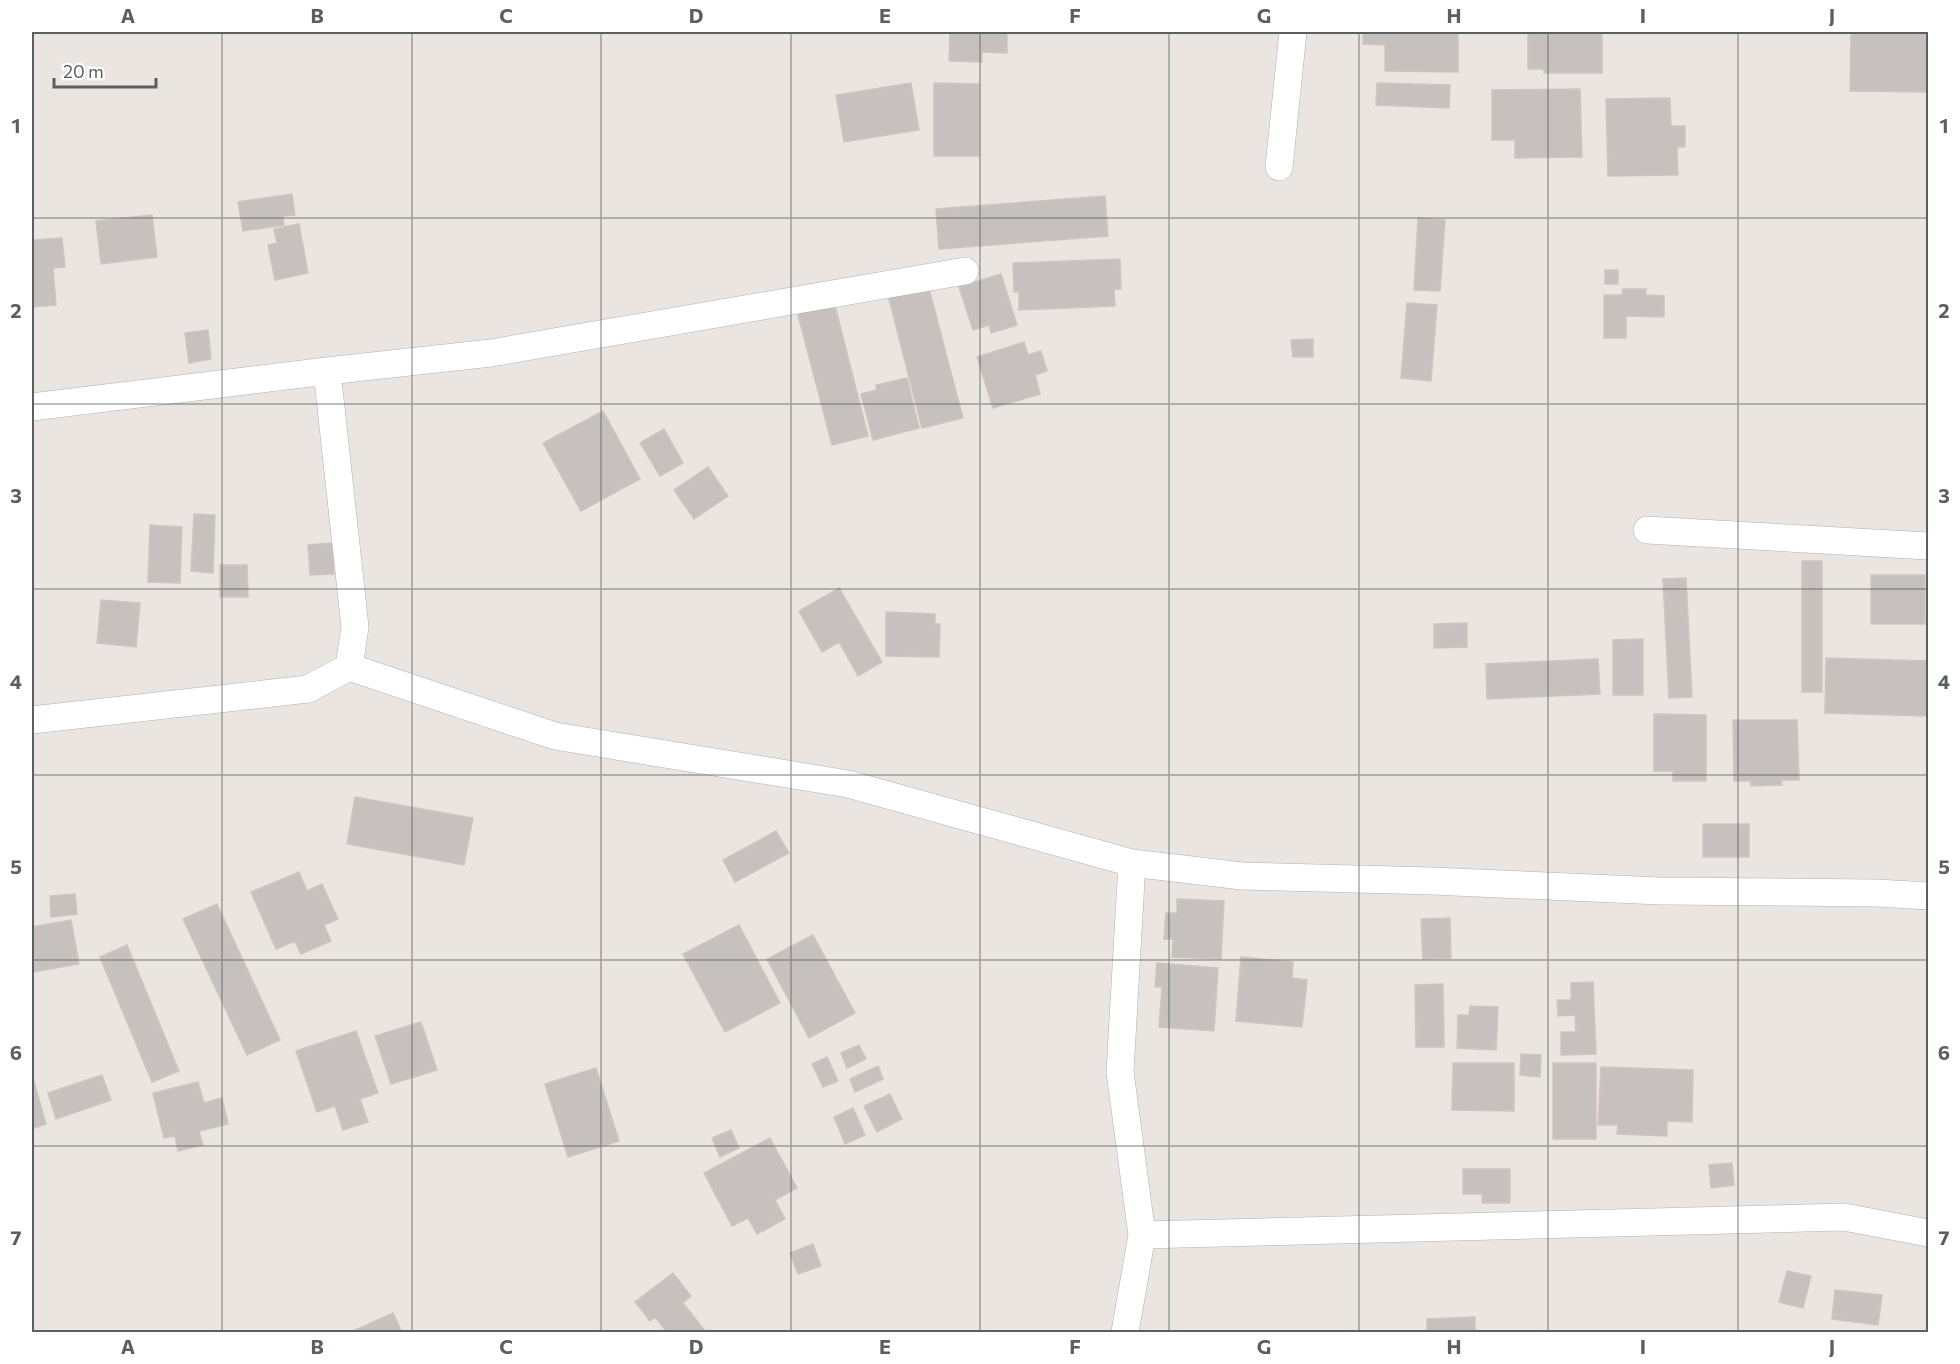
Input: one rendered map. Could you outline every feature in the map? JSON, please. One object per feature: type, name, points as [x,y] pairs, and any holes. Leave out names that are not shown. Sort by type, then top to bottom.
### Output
[{"type":"street","points":[[1279,167],[1293,32]]},
{"type":"street","points":[[32,407],[327,370],[491,353],[965,271]]},
{"type":"street","points":[[327,370],[355,627],[349,667]]},
{"type":"street","points":[[1647,530],[1929,546]]},
{"type":"street","points":[[32,720],[308,689],[349,667],[555,736],[848,784],[1132,863],[1242,876],[1432,881],[1660,891],[1876,892],[1929,896]]},
{"type":"street","points":[[1125,1332],[1142,1235],[1120,1072],[1132,863]]},
{"type":"street","points":[[1142,1235],[1844,1218],[1929,1233]]},
{"type":"building","points":[[950,32],[1007,32],[1007,53],[982,52],[982,62],[949,61]]},
{"type":"building","points":[[1363,32],[1458,32],[1458,72],[1385,71],[1385,45],[1363,44]]},
{"type":"building","points":[[1528,32],[1602,32],[1602,73],[1544,73],[1544,69],[1528,69]]},
{"type":"building","points":[[1851,32],[1928,32],[1928,92],[1850,91]]},
{"type":"building","points":[[911,83],[919,130],[844,142],[836,95]]},
{"type":"building","points":[[934,83],[979,84],[979,156],[934,156]]},
{"type":"building","points":[[1377,83],[1450,85],[1449,108],[1376,105]]},
{"type":"building","points":[[1580,89],[1582,157],[1515,158],[1515,140],[1492,140],[1492,90]]},
{"type":"building","points":[[1670,98],[1671,126],[1685,126],[1685,147],[1677,147],[1678,175],[1608,176],[1606,99]]},
{"type":"building","points":[[292,194],[295,215],[283,216],[284,225],[243,231],[238,202]]},
{"type":"building","points":[[1105,196],[1108,236],[939,249],[936,209]]},
{"type":"building","points":[[152,215],[157,257],[101,264],[96,221]]},
{"type":"building","points":[[1418,218],[1445,220],[1440,291],[1414,290]]},
{"type":"building","points":[[299,224],[308,273],[275,280],[268,245],[277,243],[274,229]]},
{"type":"building","points":[[62,238],[65,267],[53,268],[56,305],[32,307],[32,240]]},
{"type":"building","points":[[1120,259],[1121,289],[1114,289],[1115,306],[1019,310],[1019,292],[1014,292],[1013,263]]},
{"type":"building","points":[[1605,270],[1618,270],[1618,284],[1605,284]]},
{"type":"building","points":[[1001,274],[1017,325],[991,333],[989,325],[973,330],[959,287]]},
{"type":"building","points":[[927,281],[963,418],[922,428],[887,291]]},
{"type":"building","points":[[1623,289],[1646,289],[1646,295],[1664,296],[1664,317],[1626,316],[1626,338],[1604,338],[1604,295],[1622,295]]},
{"type":"building","points":[[834,302],[868,436],[832,445],[797,311]]},
{"type":"building","points":[[1407,303],[1437,305],[1431,381],[1401,378]]},
{"type":"building","points":[[208,330],[211,359],[189,363],[185,333]]},
{"type":"building","points":[[1313,339],[1313,357],[1293,357],[1291,340]]},
{"type":"building","points":[[1024,342],[1028,355],[1041,351],[1047,371],[1035,375],[1040,394],[993,408],[977,357]]},
{"type":"building","points":[[907,378],[919,428],[873,440],[861,394],[877,390],[876,385]]},
{"type":"building","points":[[603,411],[640,479],[581,511],[543,443]]},
{"type":"building","points":[[664,429],[683,463],[660,476],[640,443]]},
{"type":"building","points":[[708,467],[728,496],[694,519],[674,490]]},
{"type":"building","points":[[194,514],[215,515],[213,573],[191,571]]},
{"type":"building","points":[[150,525],[182,527],[180,583],[148,582]]},
{"type":"building","points":[[332,543],[334,574],[310,575],[308,545]]},
{"type":"building","points":[[1802,561],[1822,561],[1822,692],[1802,692]]},
{"type":"building","points":[[220,565],[247,565],[248,597],[220,597]]},
{"type":"building","points":[[1871,575],[1925,575],[1925,624],[1871,624]]},
{"type":"building","points":[[1686,578],[1692,697],[1669,698],[1663,579]]},
{"type":"building","points":[[839,588],[882,662],[858,676],[839,642],[822,652],[799,611]]},
{"type":"building","points":[[101,600],[140,603],[136,647],[97,643]]},
{"type":"building","points":[[886,612],[935,614],[935,624],[940,624],[939,657],[886,656]]},
{"type":"building","points":[[1467,623],[1467,647],[1434,648],[1434,624]]},
{"type":"building","points":[[1643,639],[1643,695],[1613,695],[1613,640]]},
{"type":"building","points":[[1826,658],[1928,661],[1928,716],[1825,713]]},
{"type":"building","points":[[1598,659],[1600,694],[1487,699],[1486,664]]},
{"type":"building","points":[[1654,714],[1706,715],[1706,781],[1673,781],[1673,771],[1654,771]]},
{"type":"building","points":[[1733,720],[1797,720],[1799,780],[1781,780],[1782,785],[1751,786],[1751,781],[1734,781]]},
{"type":"building","points":[[355,797],[473,818],[464,865],[347,844]]},
{"type":"building","points":[[1703,824],[1749,824],[1749,857],[1703,857]]},
{"type":"building","points":[[776,831],[789,853],[735,882],[723,860]]},
{"type":"building","points":[[299,872],[307,891],[322,884],[338,919],[324,925],[331,941],[301,954],[295,941],[276,949],[251,892]]},
{"type":"building","points":[[75,894],[77,914],[51,917],[50,896]]},
{"type":"building","points":[[1177,899],[1224,901],[1221,959],[1172,957],[1173,939],[1164,939],[1166,913],[1177,913]]},
{"type":"building","points":[[217,904],[280,1040],[247,1055],[183,919]]},
{"type":"building","points":[[1450,918],[1451,958],[1423,959],[1421,919]]},
{"type":"building","points":[[71,920],[79,964],[32,972],[32,927]]},
{"type":"building","points":[[739,925],[780,1003],[725,1032],[683,954]]},
{"type":"building","points":[[813,935],[855,1013],[809,1038],[767,959]]},
{"type":"building","points":[[127,945],[179,1071],[152,1082],[100,957]]},
{"type":"building","points":[[1241,957],[1293,962],[1292,978],[1307,980],[1302,1027],[1236,1021]]},
{"type":"building","points":[[1157,963],[1218,968],[1214,1031],[1159,1027],[1162,987],[1155,987]]},
{"type":"building","points":[[1593,982],[1596,1054],[1561,1055],[1561,1032],[1576,1032],[1575,1015],[1558,1016],[1557,1000],[1571,1000],[1571,983]]},
{"type":"building","points":[[1443,984],[1444,1047],[1416,1047],[1415,985]]},
{"type":"building","points":[[1470,1006],[1498,1007],[1496,1050],[1457,1048],[1458,1015],[1469,1015]]},
{"type":"building","points":[[421,1022],[437,1070],[391,1084],[375,1036]]},
{"type":"building","points":[[356,1031],[378,1093],[360,1099],[368,1122],[343,1130],[335,1106],[317,1112],[296,1051]]},
{"type":"building","points":[[859,1045],[866,1059],[847,1068],[841,1053]]},
{"type":"building","points":[[1521,1054],[1541,1055],[1540,1077],[1520,1075]]},
{"type":"building","points":[[827,1057],[838,1081],[823,1087],[812,1064]]},
{"type":"building","points":[[1453,1063],[1514,1063],[1514,1111],[1452,1110]]},
{"type":"building","points":[[1553,1063],[1596,1063],[1596,1139],[1553,1139]]},
{"type":"building","points":[[878,1066],[883,1079],[855,1092],[850,1079]]},
{"type":"building","points":[[1601,1067],[1693,1070],[1692,1122],[1667,1121],[1667,1136],[1617,1134],[1618,1125],[1598,1125]]},
{"type":"building","points":[[596,1068],[619,1141],[568,1157],[545,1084]]},
{"type":"building","points":[[102,1075],[111,1100],[56,1119],[48,1093]]},
{"type":"building","points":[[32,1078],[46,1124],[32,1129]]},
{"type":"building","points":[[198,1082],[204,1103],[222,1098],[228,1124],[199,1131],[203,1145],[178,1151],[175,1136],[164,1138],[153,1093]]},
{"type":"building","points":[[890,1094],[902,1119],[877,1132],[864,1106]]},
{"type":"building","points":[[853,1108],[865,1135],[845,1144],[834,1117]]},
{"type":"building","points":[[731,1130],[739,1148],[720,1157],[712,1138]]},
{"type":"building","points":[[770,1138],[797,1188],[775,1200],[785,1219],[757,1234],[748,1218],[732,1226],[704,1173]]},
{"type":"building","points":[[1732,1163],[1734,1185],[1711,1188],[1709,1165]]},
{"type":"building","points":[[1463,1169],[1510,1169],[1510,1203],[1482,1203],[1482,1194],[1463,1194]]},
{"type":"building","points":[[813,1244],[821,1266],[798,1274],[790,1253]]},
{"type":"building","points":[[1787,1271],[1811,1276],[1803,1308],[1779,1302]]},
{"type":"building","points":[[673,1273],[691,1296],[683,1303],[706,1332],[667,1332],[655,1317],[650,1321],[635,1302]]},
{"type":"building","points":[[1835,1290],[1882,1295],[1878,1325],[1832,1319]]},
{"type":"building","points":[[393,1313],[401,1330],[351,1332]]},
{"type":"building","points":[[1475,1317],[1475,1332],[1427,1332],[1427,1319]]}]
